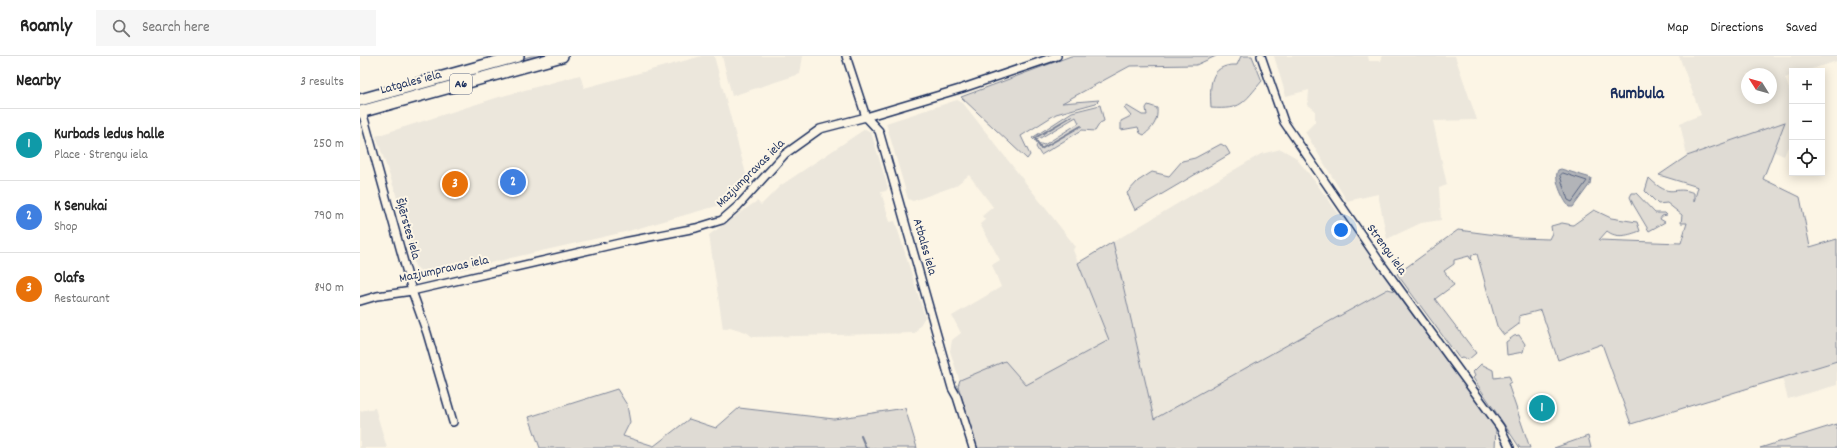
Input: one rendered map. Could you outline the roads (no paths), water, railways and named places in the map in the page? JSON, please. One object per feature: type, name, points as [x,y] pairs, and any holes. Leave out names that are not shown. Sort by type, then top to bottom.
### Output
[{"type":"highway","name":"Latgales iela","points":[[360,100],[518,56]]},
{"type":"highway","name":"Latgales iela","points":[[361,112],[562,56]]},
{"type":"street","name":"Atbalss iela","points":[[846,56],[866,118],[879,131],[950,381],[957,397],[973,448]]},
{"type":"street","name":"Mazjumpravas iela","points":[[360,301],[377,296],[412,291],[624,242],[696,228],[722,220],[738,206],[785,154],[820,129],[866,118],[963,88],[1057,56]]},
{"type":"street","name":"Strengu iela","points":[[1261,56],[1284,122],[1378,259],[1500,427],[1510,448]]},
{"type":"street","name":"Šķērstes iela","points":[[361,112],[412,291],[427,333],[453,422]]},
{"type":"water","points":[[1561,169],[1591,178],[1590,184],[1573,207],[1569,207],[1559,189],[1557,174],[1558,170]]},
{"type":"waterway","points":[[1072,116],[1035,138],[1041,149],[1081,126]]},
{"type":"waterway","points":[[861,436],[866,448]]},
{"type":"place","name":"K Senukai","points":[[513,182]]},
{"type":"place","name":"Olafs","points":[[455,184]]},
{"type":"place","name":"Kurbads ledus halle","points":[[1542,408]]},
{"type":"district","name":"Rumbula","points":[[1637,95]]}]
